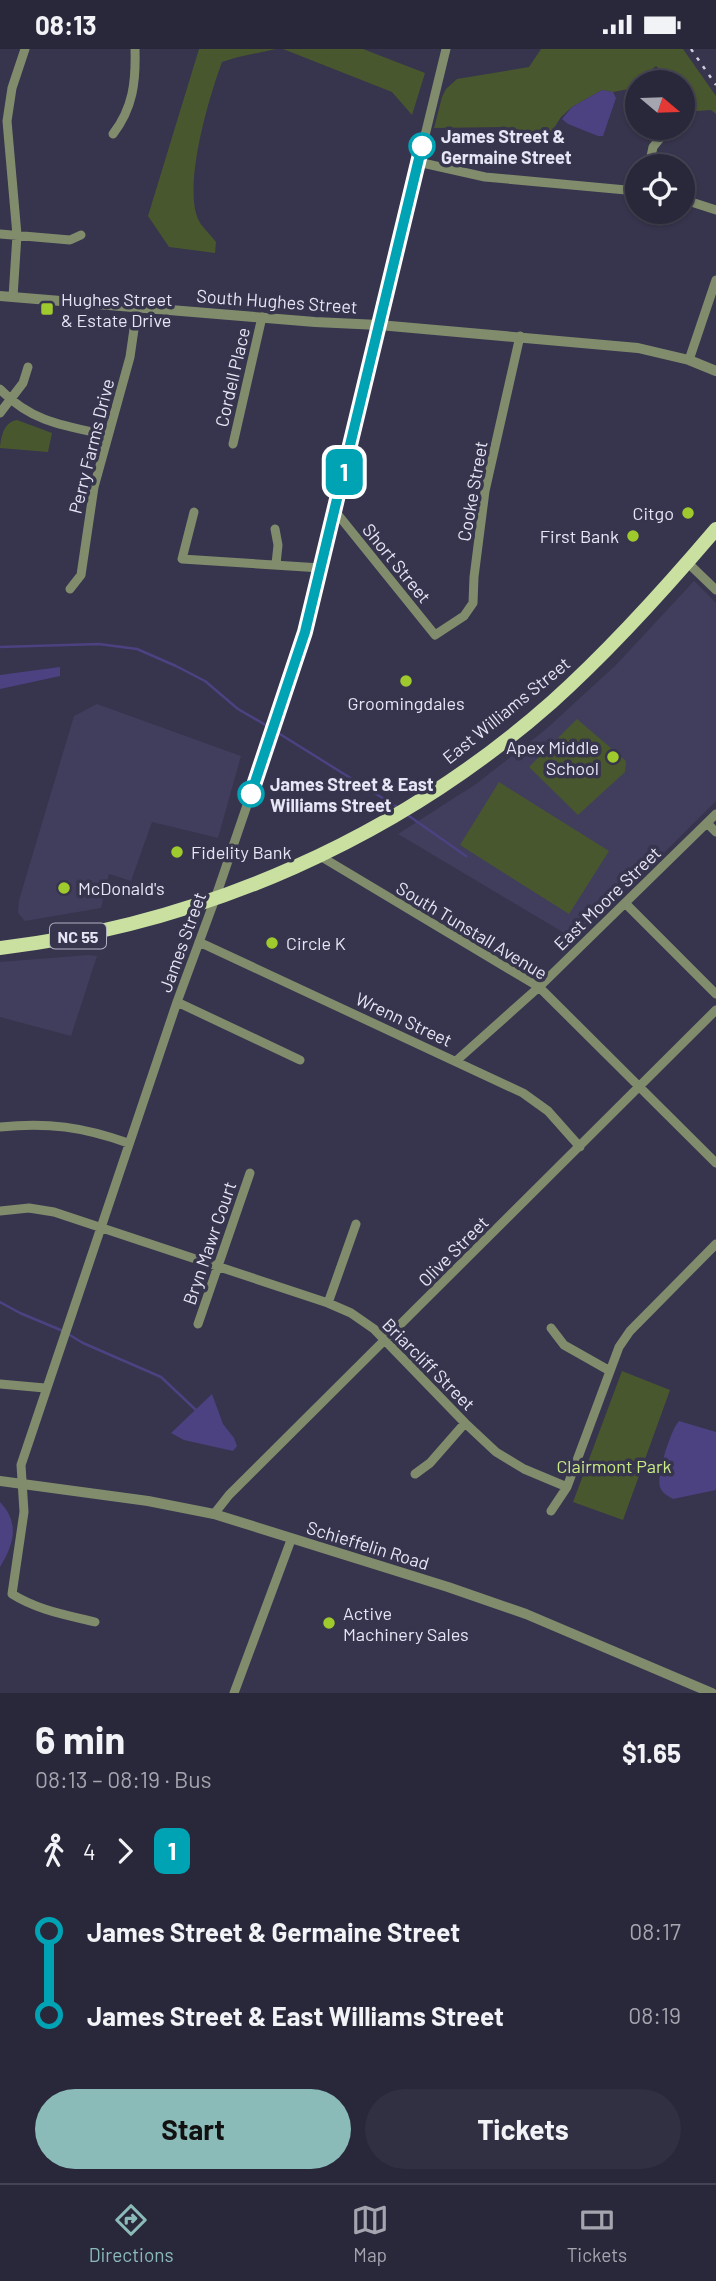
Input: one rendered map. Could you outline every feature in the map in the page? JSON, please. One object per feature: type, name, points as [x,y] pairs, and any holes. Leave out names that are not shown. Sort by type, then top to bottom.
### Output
[{"type":"main road","name":"East Williams Street","points":[[0,948],[126,926],[215,899],[271,879],[406,810],[471,767],[585,672],[716,530]]},
{"type":"street","points":[[13,297],[16,235],[3,121],[25,49]]},
{"type":"street","points":[[113,134],[129,107],[135,49]]},
{"type":"street","name":"James Street","points":[[95,1622],[45,1609],[12,1594],[24,1513],[21,1465],[128,1143],[300,650],[446,49]]},
{"type":"street","points":[[418,162],[485,177],[625,190]]},
{"type":"street","points":[[695,202],[716,209]]},
{"type":"street","points":[[0,234],[70,240],[81,235]]},
{"type":"street","points":[[689,360],[716,280]]},
{"type":"street","name":"South Hughes Street","points":[[0,296],[638,348],[689,360],[716,371]]},
{"type":"street","name":"Perry Farms Drive","points":[[69,589],[81,575],[94,487],[130,357],[137,308]]},
{"type":"street","name":"Cordell Place","points":[[233,445],[262,317]]},
{"type":"street","name":"Cooke Street","points":[[435,635],[464,616],[473,603],[485,491],[520,337]]},
{"type":"street","points":[[0,413],[23,383],[27,367]]},
{"type":"street","points":[[0,389],[10,400],[32,415],[108,435]]},
{"type":"street","name":"Short Street","points":[[335,511],[435,635]]},
{"type":"street","points":[[194,512],[182,559],[321,568]]},
{"type":"street","points":[[275,529],[278,545],[276,564]]},
{"type":"street","points":[[687,562],[716,590]]},
{"type":"street","name":"East Moore Street","points":[[456,1061],[539,987],[716,814]]},
{"type":"street","points":[[707,823],[716,832]]},
{"type":"street","name":"South Tunstall Avenue","points":[[320,856],[539,987],[716,1163]]},
{"type":"street","points":[[625,903],[716,994]]},
{"type":"street","name":"Wrenn Street","points":[[199,942],[537,1101],[580,1147]]},
{"type":"street","points":[[177,1002],[300,1060]]},
{"type":"street","name":"Olive Street","points":[[214,1514],[229,1495],[716,1010]]},
{"type":"street","points":[[0,1127],[62,1125],[128,1143]]},
{"type":"street","name":"Bryn Mawr Court","points":[[198,1324],[250,1173]]},
{"type":"street","name":"Briarcliff Street","points":[[0,1211],[41,1209],[101,1226],[351,1313],[385,1340],[465,1423],[504,1458],[567,1487]]},
{"type":"street","points":[[328,1303],[356,1224]]},
{"type":"street","points":[[551,1511],[567,1487],[619,1347],[630,1331],[716,1244]]},
{"type":"street","points":[[551,1328],[565,1345],[610,1371]]},
{"type":"street","points":[[0,1384],[45,1388]]},
{"type":"street","points":[[415,1474],[430,1463],[465,1423]]},
{"type":"street","name":"Schieffelin Road","points":[[0,1481],[148,1501],[214,1514],[526,1614],[712,1693]]},
{"type":"street","points":[[234,1693],[291,1540]]},
{"type":"shaded area","points":[[602,90],[613,92],[616,98],[603,136],[568,124],[562,119],[572,107]]},
{"type":"shaded area","name":"Apex Middle School","points":[[694,581],[716,603],[716,801],[576,940],[398,834],[476,784],[545,730],[616,665]]},
{"type":"shaded area","points":[[60,667],[60,676],[0,689],[0,675]]},
{"type":"shaded area","points":[[97,704],[241,756],[218,838],[152,822],[131,881],[109,874],[101,908],[25,921],[18,913],[19,900],[74,716]]},
{"type":"shaded area","points":[[97,956],[71,1036],[0,1017],[0,962]]},
{"type":"shaded area","points":[[212,1394],[223,1424],[237,1446],[233,1451],[184,1440],[171,1433]]},
{"type":"shaded area","points":[[679,1421],[716,1432],[716,1490],[673,1499],[661,1489],[659,1481],[662,1463]]},
{"type":"shaded area","points":[[0,1502],[10,1518],[13,1534],[9,1550],[0,1567]]},
{"type":"green space","points":[[199,49],[276,49],[222,62],[211,97],[199,142],[194,187],[199,221],[216,242],[215,253],[169,247],[148,216]]},
{"type":"green space","points":[[283,49],[363,49],[425,73],[412,115],[392,92]]},
{"type":"green space","points":[[541,49],[683,49],[716,96],[716,114],[711,110],[695,109],[695,70],[660,70],[656,66],[651,70],[625,70],[625,90],[613,92],[602,90],[572,107],[561,117],[549,136],[504,127],[434,128],[442,97],[457,79],[529,67]]},
{"type":"green space","points":[[17,420],[52,433],[48,452],[0,448],[6,427]]},
{"type":"green space","points":[[577,719],[626,761],[625,772],[578,815],[529,767]]},
{"type":"green space","points":[[499,782],[609,851],[569,914],[460,845]]},
{"type":"green space","name":"Clairmont Park","points":[[622,1371],[670,1390],[623,1520],[573,1502]]},
{"type":"waterway","points":[[0,647],[99,644],[137,649],[205,681],[238,709],[269,727]]},
{"type":"waterway","points":[[275,731],[397,807]]},
{"type":"waterway","points":[[409,816],[466,856]]},
{"type":"waterway","points":[[0,1302],[83,1343],[161,1377],[197,1411]]},
{"type":"railway","points":[[691,49],[716,85]]},
{"type":"bus line","name":"1","points":[[251,794],[305,632],[422,146]]},
{"type":"place","name":"James Street & Germaine Street","points":[[422,146]]},
{"type":"place","name":"Hughes Street & Estate Drive","points":[[47,309]]},
{"type":"place","name":"Citgo","points":[[688,513]]},
{"type":"place","name":"First Bank","points":[[633,536]]},
{"type":"place","name":"Groomingdales","points":[[406,681]]},
{"type":"place","name":"Apex Middle School","points":[[613,757]]},
{"type":"place","name":"James Street & East Williams Street","points":[[251,794]]},
{"type":"place","name":"Fidelity Bank","points":[[177,852]]},
{"type":"place","name":"McDonald's","points":[[64,888]]},
{"type":"place","name":"Circle K","points":[[272,943]]},
{"type":"place","name":"Active Machinery Sales","points":[[329,1623]]}]
